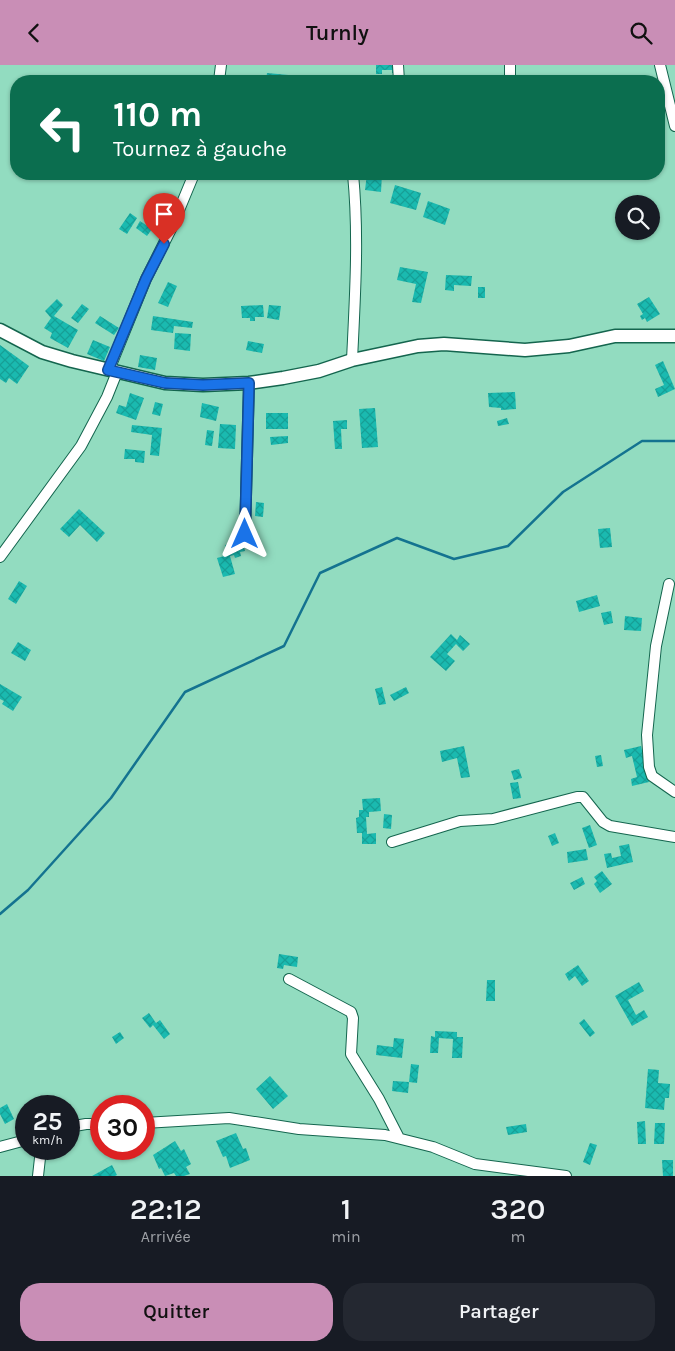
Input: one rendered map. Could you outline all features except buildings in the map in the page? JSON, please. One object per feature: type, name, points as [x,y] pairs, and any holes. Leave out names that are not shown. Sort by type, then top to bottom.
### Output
[{"type":"street","points":[[665,85],[675,126]]},
{"type":"street","points":[[0,557],[81,446],[107,397],[113,371],[146,279],[172,227],[192,180]]},
{"type":"street","points":[[352,359],[357,250],[353,180]]},
{"type":"street","points":[[0,330],[42,352],[165,383],[203,385],[249,383],[283,378],[319,371],[352,359],[418,345],[444,344],[525,350],[569,346],[615,336],[675,336]]},
{"type":"street","points":[[245,534],[249,383]]},
{"type":"street","points":[[669,584],[656,646],[647,735],[649,767],[652,775],[675,793]]},
{"type":"street","points":[[392,842],[460,821],[493,819],[577,797],[583,797],[603,821],[610,826],[675,837]]},
{"type":"street","points":[[289,979],[351,1012],[353,1018],[350,1054],[379,1099],[399,1138]]},
{"type":"street","points":[[155,1122],[229,1118],[299,1129],[370,1133],[433,1147],[475,1164],[566,1176]]},
{"type":"street","points":[[0,1147],[15,1143]]},
{"type":"street","points":[[38,1176],[40,1160]]},
{"type":"waterway","points":[[0,914],[28,890],[111,798],[185,692],[284,646],[320,573],[397,538],[454,559],[508,546],[563,492],[642,441],[675,441]]},
{"type":"route","points":[[164,244],[146,279],[108,370],[165,383],[203,385],[249,383],[245,534]]}]
